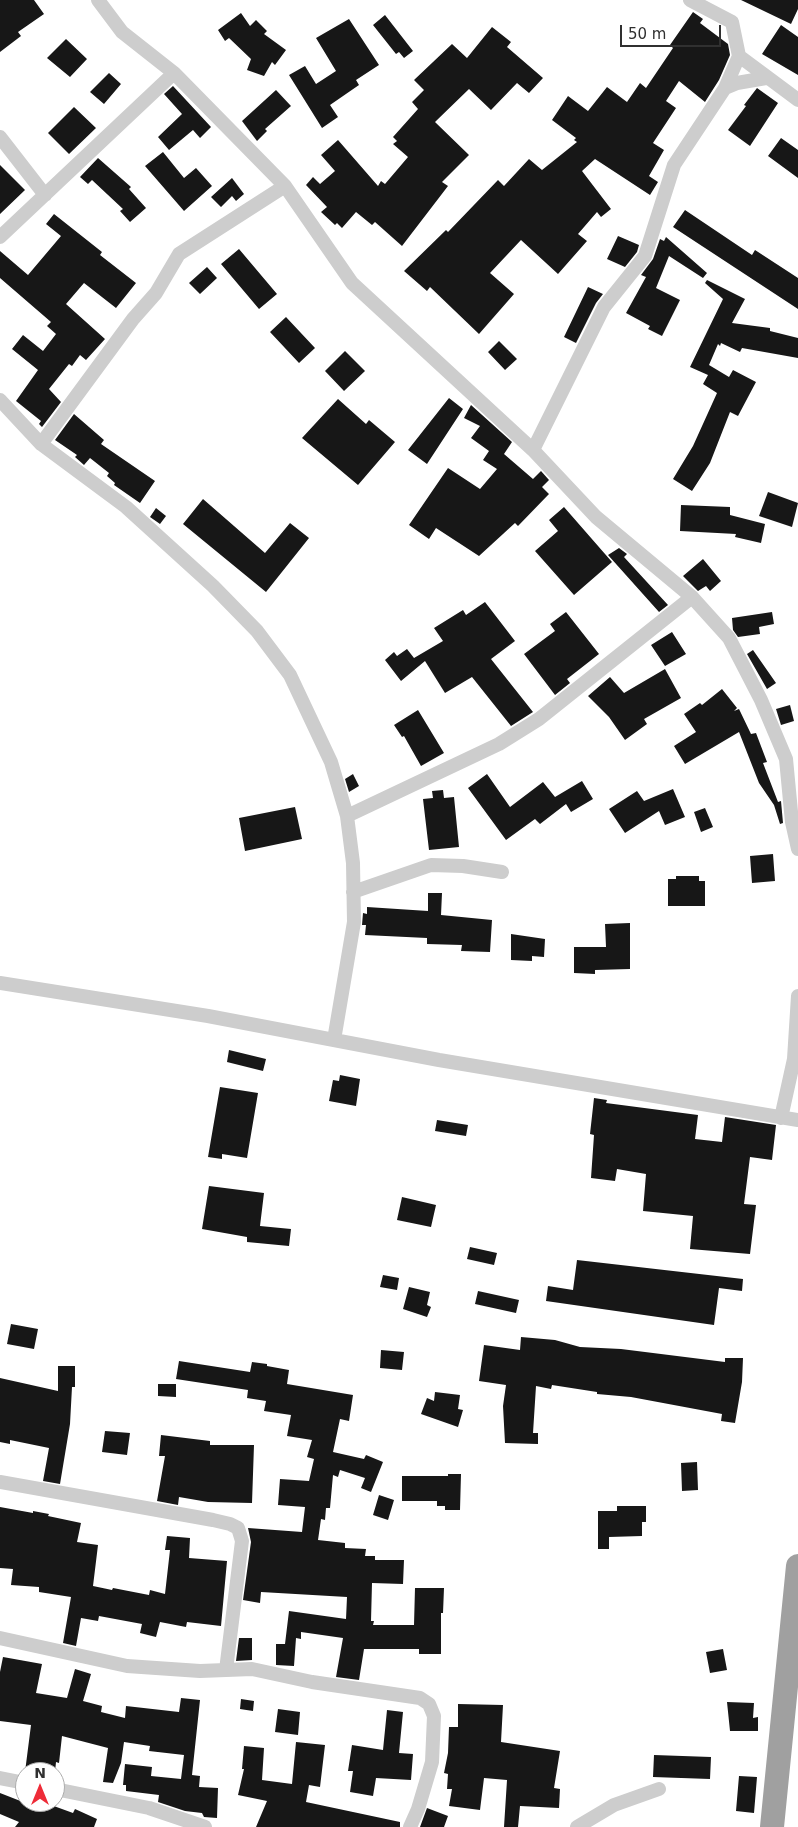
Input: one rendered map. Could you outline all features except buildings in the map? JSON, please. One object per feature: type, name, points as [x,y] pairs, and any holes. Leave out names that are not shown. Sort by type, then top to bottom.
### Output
[{"type":"highway","points":[[772,1827],[798,1566]]},
{"type":"street","points":[[98,0],[122,32],[174,73],[285,186],[352,283],[533,450],[596,517],[692,597],[729,638],[761,700],[786,759],[792,822],[798,849]]},
{"type":"street","points":[[533,450],[604,307],[645,256],[674,165],[725,88],[739,56],[732,22],[690,0]]},
{"type":"street","points":[[739,56],[798,100]]},
{"type":"street","points":[[0,237],[174,73]]},
{"type":"street","points":[[725,88],[737,83],[766,78]]},
{"type":"street","points":[[0,137],[45,195]]},
{"type":"street","points":[[41,444],[134,319],[156,293],[179,254],[285,186]]},
{"type":"street","points":[[0,400],[41,444],[126,507],[213,586],[257,631],[290,675],[331,762],[347,816],[354,922],[334,1040]]},
{"type":"street","points":[[347,816],[499,744],[539,720],[692,597]]},
{"type":"street","points":[[353,892],[431,865],[462,866],[502,872]]},
{"type":"street","points":[[0,983],[208,1016],[449,1062],[798,1120]]},
{"type":"street","points":[[781,1118],[794,1059],[798,996]]},
{"type":"street","points":[[0,1482],[213,1520],[238,1528],[242,1541],[226,1670]]},
{"type":"street","points":[[0,1638],[127,1666],[200,1671],[252,1669],[312,1682],[410,1695],[420,1698],[429,1704],[434,1716],[432,1762],[418,1809],[410,1827]]},
{"type":"street","points":[[0,1778],[15,1781]]},
{"type":"street","points":[[577,1827],[614,1806],[659,1789]]},
{"type":"street","points":[[65,1791],[149,1808],[205,1827]]}]
